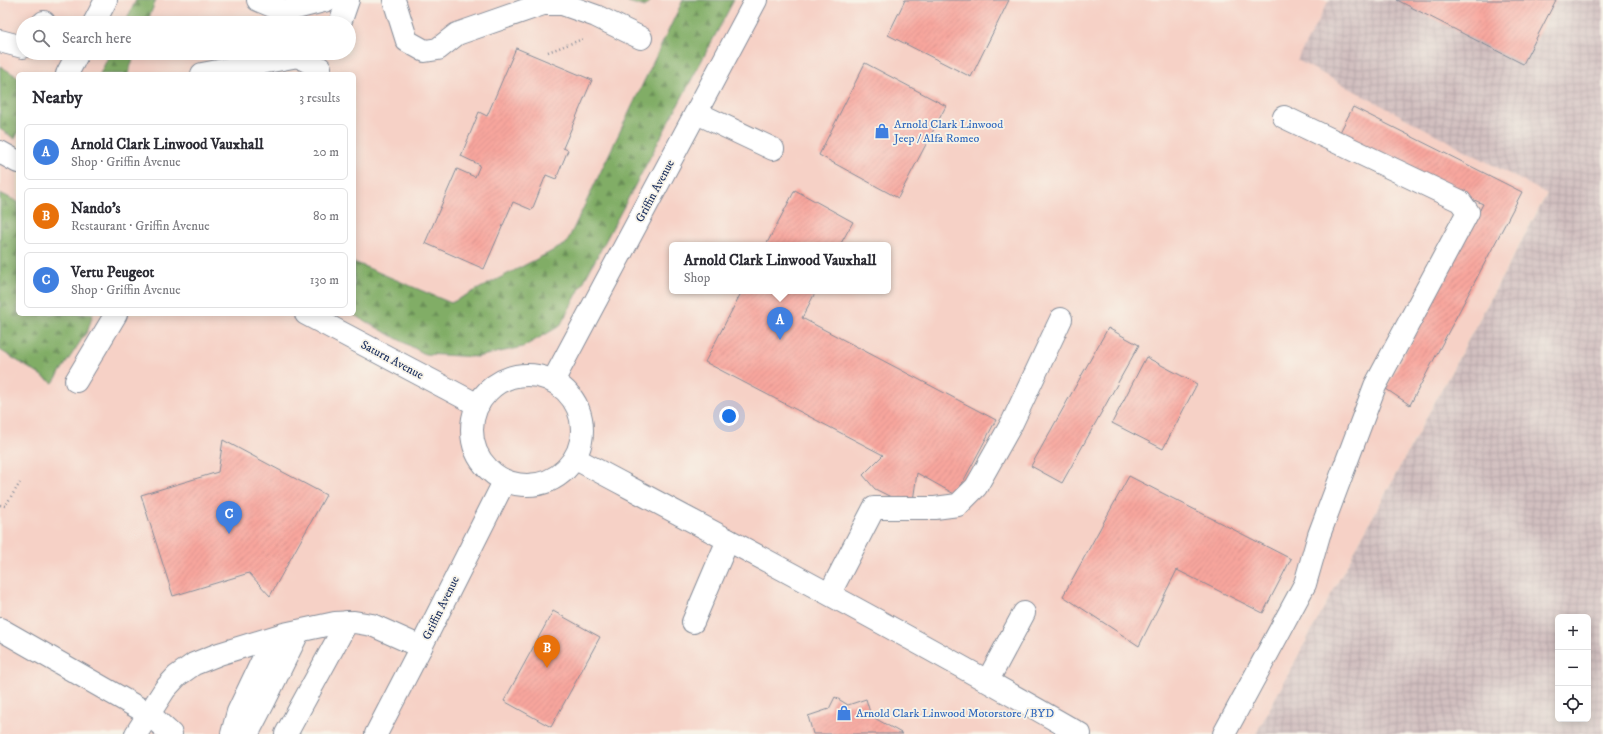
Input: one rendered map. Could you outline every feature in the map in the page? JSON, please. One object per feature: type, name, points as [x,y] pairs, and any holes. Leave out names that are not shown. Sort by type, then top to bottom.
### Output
[{"type":"street","points":[[98,16],[106,0]]},
{"type":"street","points":[[258,0],[284,11],[327,0]]},
{"type":"street","points":[[342,16],[348,0]]},
{"type":"street","points":[[394,0],[407,41],[426,51],[438,49],[457,34],[543,4],[562,4],[596,16],[641,38]]},
{"type":"street","name":"Griffin Avenue","points":[[553,381],[756,0]]},
{"type":"street","points":[[0,41],[16,45]]},
{"type":"street","points":[[68,72],[74,60]]},
{"type":"street","points":[[213,72],[277,60]]},
{"type":"street","points":[[309,60],[322,65]]},
{"type":"street","points":[[697,113],[773,149]]},
{"type":"street","points":[[1224,734],[1305,584],[1319,535],[1375,386],[1468,212],[1460,202],[1284,117]]},
{"type":"street","points":[[0,152],[16,161]]},
{"type":"street","points":[[76,380],[115,316]]},
{"type":"street","name":"Saturn Avenue","points":[[310,316],[478,405]]},
{"type":"street","points":[[830,593],[874,508],[935,508],[958,505],[976,487],[1012,423],[1061,319]]},
{"type":"street","points":[[535,375],[553,381],[571,396],[580,413],[583,437],[576,459],[564,472],[547,482],[528,486],[504,482],[490,473],[481,461],[473,443],[472,424],[478,405],[483,396],[497,383],[515,376],[535,375]]},
{"type":"street","points":[[576,459],[830,593],[988,680],[1080,734]]},
{"type":"street","name":"Griffin Avenue","points":[[376,734],[504,482]]},
{"type":"street","points":[[693,622],[728,540]]},
{"type":"street","points":[[988,680],[1024,613]]},
{"type":"street","points":[[286,734],[347,622]]},
{"type":"street","points":[[136,734],[165,689],[177,676],[194,664],[219,654],[299,631],[347,622],[372,625],[421,647]]},
{"type":"street","points":[[0,629],[149,714],[171,734]]},
{"type":"street","points":[[244,734],[250,729],[299,631]]},
{"type":"street","points":[[232,734],[238,712],[273,638]]},
{"type":"path","points":[[0,505],[5,506],[20,483]]},
{"type":"shaded area","points":[[0,0],[1329,0],[1298,60],[1547,193],[1256,734],[0,734]]},
{"type":"shaded area","points":[[1329,0],[1603,0],[1603,734],[1256,734],[1547,194],[1297,60]]},
{"type":"green space","points":[[136,0],[156,0],[150,16],[128,16]]},
{"type":"green space","points":[[621,0],[652,0],[645,7]]},
{"type":"green space","points":[[683,0],[734,0],[560,326],[523,347],[477,357],[425,354],[356,316],[356,263],[451,303],[566,244]]},
{"type":"green space","points":[[107,60],[133,60],[129,72],[101,72]]},
{"type":"green space","points":[[0,66],[16,76],[15,139],[0,129]]},
{"type":"green space","points":[[0,193],[16,201],[16,316],[92,316],[88,330],[53,383],[0,350]]},
{"type":"building","points":[[905,0],[1009,0],[971,77],[888,35]]},
{"type":"building","points":[[1397,0],[1556,0],[1523,64]]},
{"type":"building","points":[[516,48],[592,80],[563,148],[568,150],[556,179],[546,175],[532,210],[513,202],[484,269],[425,243],[457,169],[475,177],[480,165],[461,156],[479,112],[487,116]]},
{"type":"building","name":"Arnold Clark Linwood Jeep / Alfa Romeo","points":[[865,63],[946,106],[898,198],[819,155]]},
{"type":"building","points":[[1353,107],[1522,192],[1410,405],[1386,389],[1483,204],[1338,136]]},
{"type":"building","points":[[795,190],[853,222],[842,242],[768,242]]},
{"type":"building","points":[[740,294],[814,294],[802,318],[996,420],[956,495],[917,473],[913,501],[893,498],[875,489],[863,475],[883,455],[705,362]]},
{"type":"building","points":[[1108,328],[1139,345],[1062,483],[1031,466]]},
{"type":"building","points":[[1146,357],[1197,384],[1163,449],[1112,423]]},
{"type":"building","points":[[223,440],[326,495],[270,596],[249,573],[173,596],[141,495],[218,472]]},
{"type":"building","points":[[1129,476],[1291,559],[1263,613],[1177,570],[1139,646],[1063,596]]},
{"type":"building","points":[[553,611],[600,637],[551,727],[504,701]]},
{"type":"building","name":"Arnold Clark Linwood Motorstore / BYD","points":[[835,697],[848,705],[866,699],[871,716],[903,734],[813,734],[808,716],[829,709]]},
{"type":"place","name":"Arnold Clark Linwood Jeep / Alfa Romeo","points":[[882,131]]},
{"type":"place","name":"Arnold Clark Linwood Vauxhall","points":[[780,340]]},
{"type":"place","name":"Vertu Peugeot","points":[[229,534]]},
{"type":"place","name":"Nando's","points":[[547,668]]},
{"type":"place","name":"Arnold Clark Linwood Motorstore / BYD","points":[[844,713]]}]
